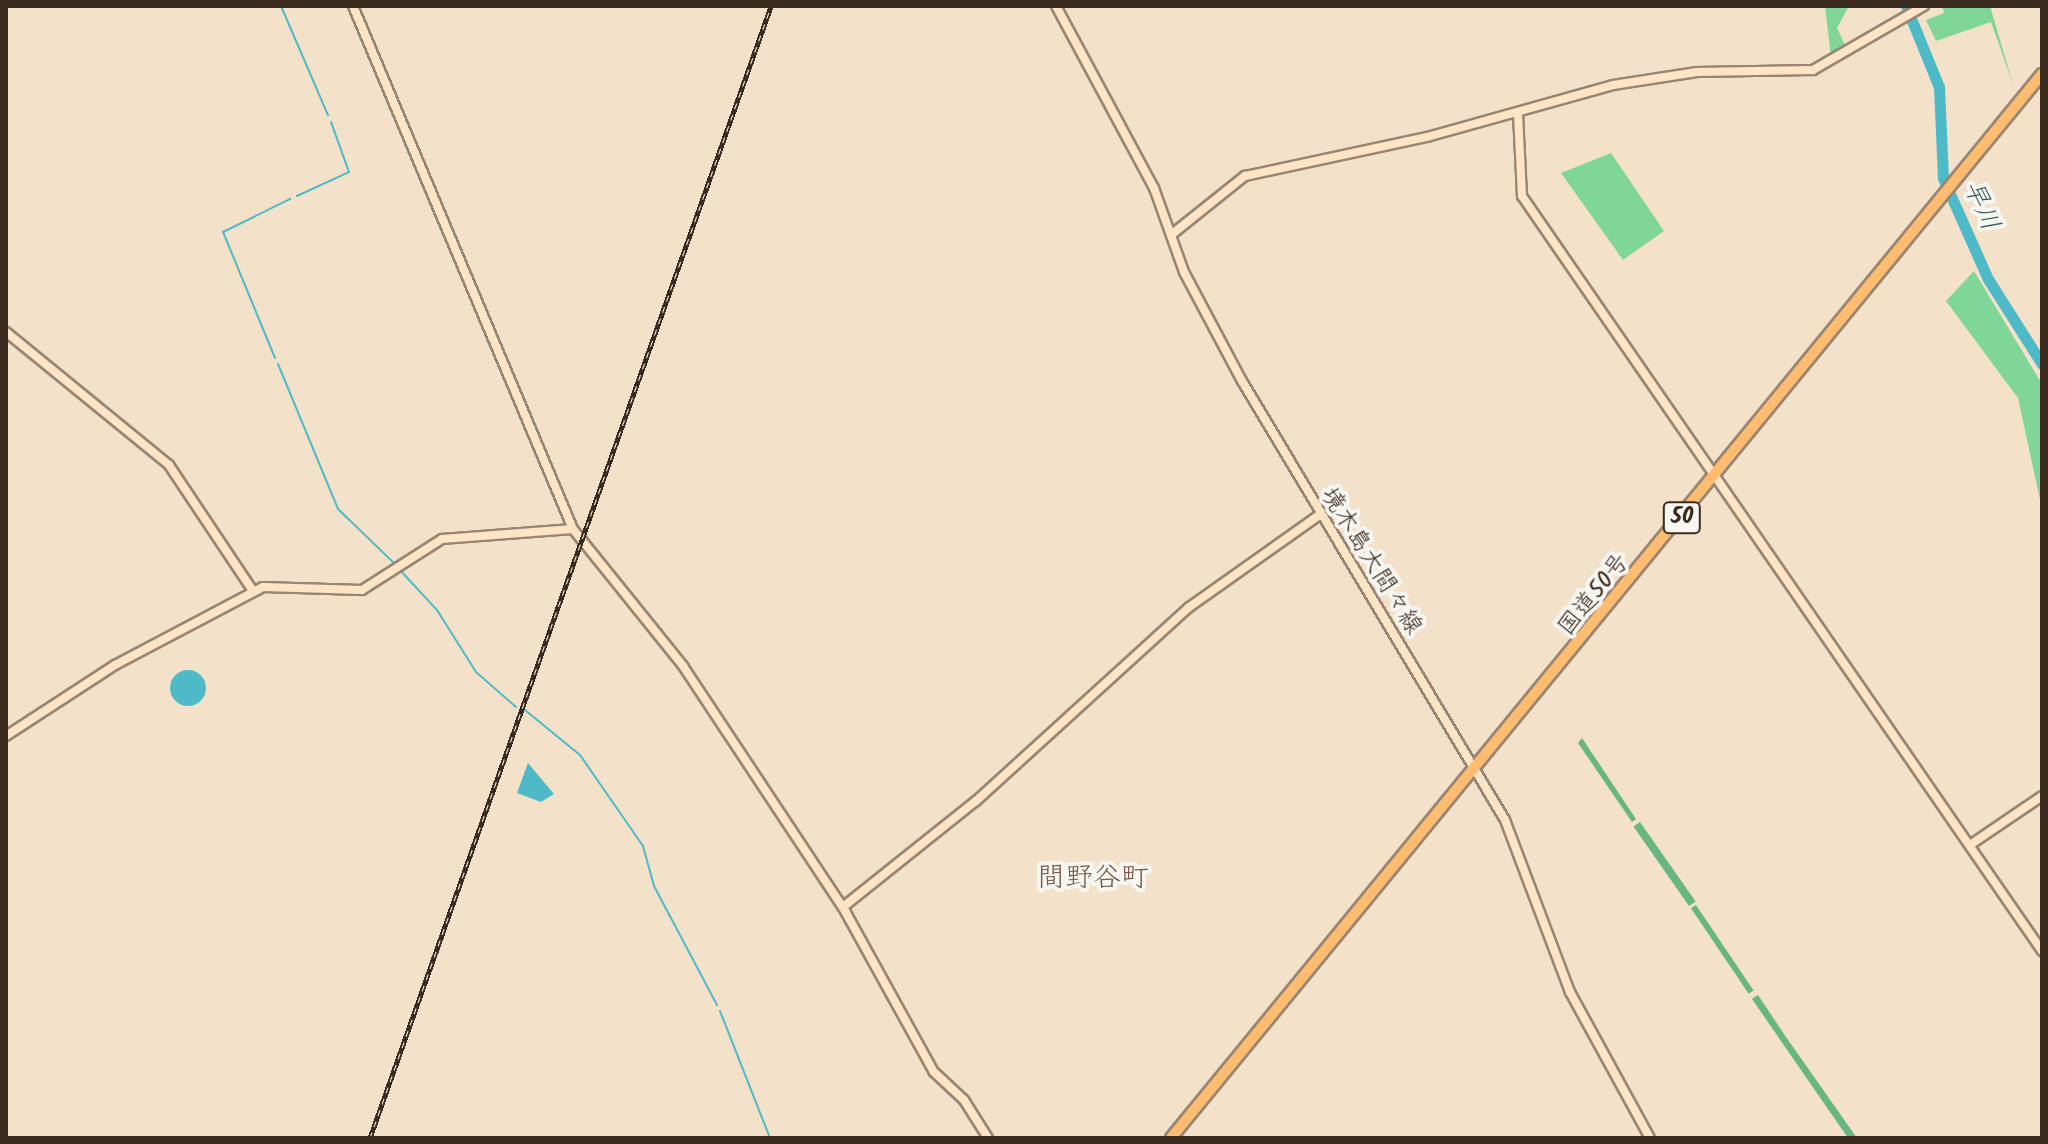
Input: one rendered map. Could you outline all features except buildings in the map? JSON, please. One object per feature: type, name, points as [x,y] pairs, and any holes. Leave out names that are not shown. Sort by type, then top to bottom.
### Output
[{"type":"highway","name":"国道50号","points":[[1171,1138],[1476,772],[2042,74]]},
{"type":"street","points":[[353,6],[573,529],[664,637],[843,907],[922,1054],[988,1138]]},
{"type":"street","name":"境木島大間々線","points":[[1056,6],[1154,188],[1190,284],[1318,516],[1476,772],[1518,846],[1570,992],[1650,1138]]},
{"type":"street","points":[[1171,235],[1238,178],[1518,114],[1643,80],[1813,70],[1920,8]]},
{"type":"street","points":[[1518,114],[1522,196],[2042,951]]},
{"type":"street","points":[[6,332],[169,465],[253,591]]},
{"type":"street","points":[[843,907],[976,801],[1188,608],[1318,516]]},
{"type":"street","points":[[6,736],[253,591],[290,583],[362,590],[442,539],[573,529]]},
{"type":"street","points":[[1970,845],[2042,796]]},
{"type":"green space","points":[[1825,6],[1849,6],[1837,28],[1846,47],[1831,57]]},
{"type":"green space","points":[[1942,6],[1990,6],[2013,84],[1991,22],[1936,41],[1926,20],[1944,13]]},
{"type":"green space","points":[[1611,153],[1664,231],[1623,260],[1561,173]]},
{"type":"green space","points":[[1974,271],[2042,384],[2042,509],[2018,398],[1946,301]]},
{"type":"green space","points":[[1582,738],[1636,819],[1632,822],[1578,743]]},
{"type":"green space","points":[[1640,822],[1696,901],[1689,906],[1633,827]]},
{"type":"green space","points":[[1696,905],[1754,990],[1749,994],[1691,908]]},
{"type":"green space","points":[[1758,995],[1857,1138],[1848,1138],[1752,999]]},
{"type":"water","points":[[188,670],[201,675],[206,688],[201,701],[188,706],[175,701],[170,688],[175,675]]},
{"type":"water","points":[[528,763],[554,794],[541,802],[517,793]]},
{"type":"waterway","points":[[281,6],[328,115]]},
{"type":"waterway","name":"早川","points":[[1906,6],[1939,87],[1943,178],[1988,279],[2042,364]]},
{"type":"waterway","points":[[297,196],[349,172],[331,122]]},
{"type":"waterway","points":[[275,358],[223,232],[290,199]]},
{"type":"waterway","points":[[278,364],[338,509],[395,564]]},
{"type":"waterway","points":[[399,569],[437,610],[476,672],[516,707]]},
{"type":"waterway","points":[[525,710],[580,755],[643,846],[654,886],[717,1005]]},
{"type":"waterway","points":[[720,1011],[770,1138]]},
{"type":"railway","points":[[370,1138],[771,6]]},
{"type":"district","name":"間野谷町","points":[[1093,879]]}]
